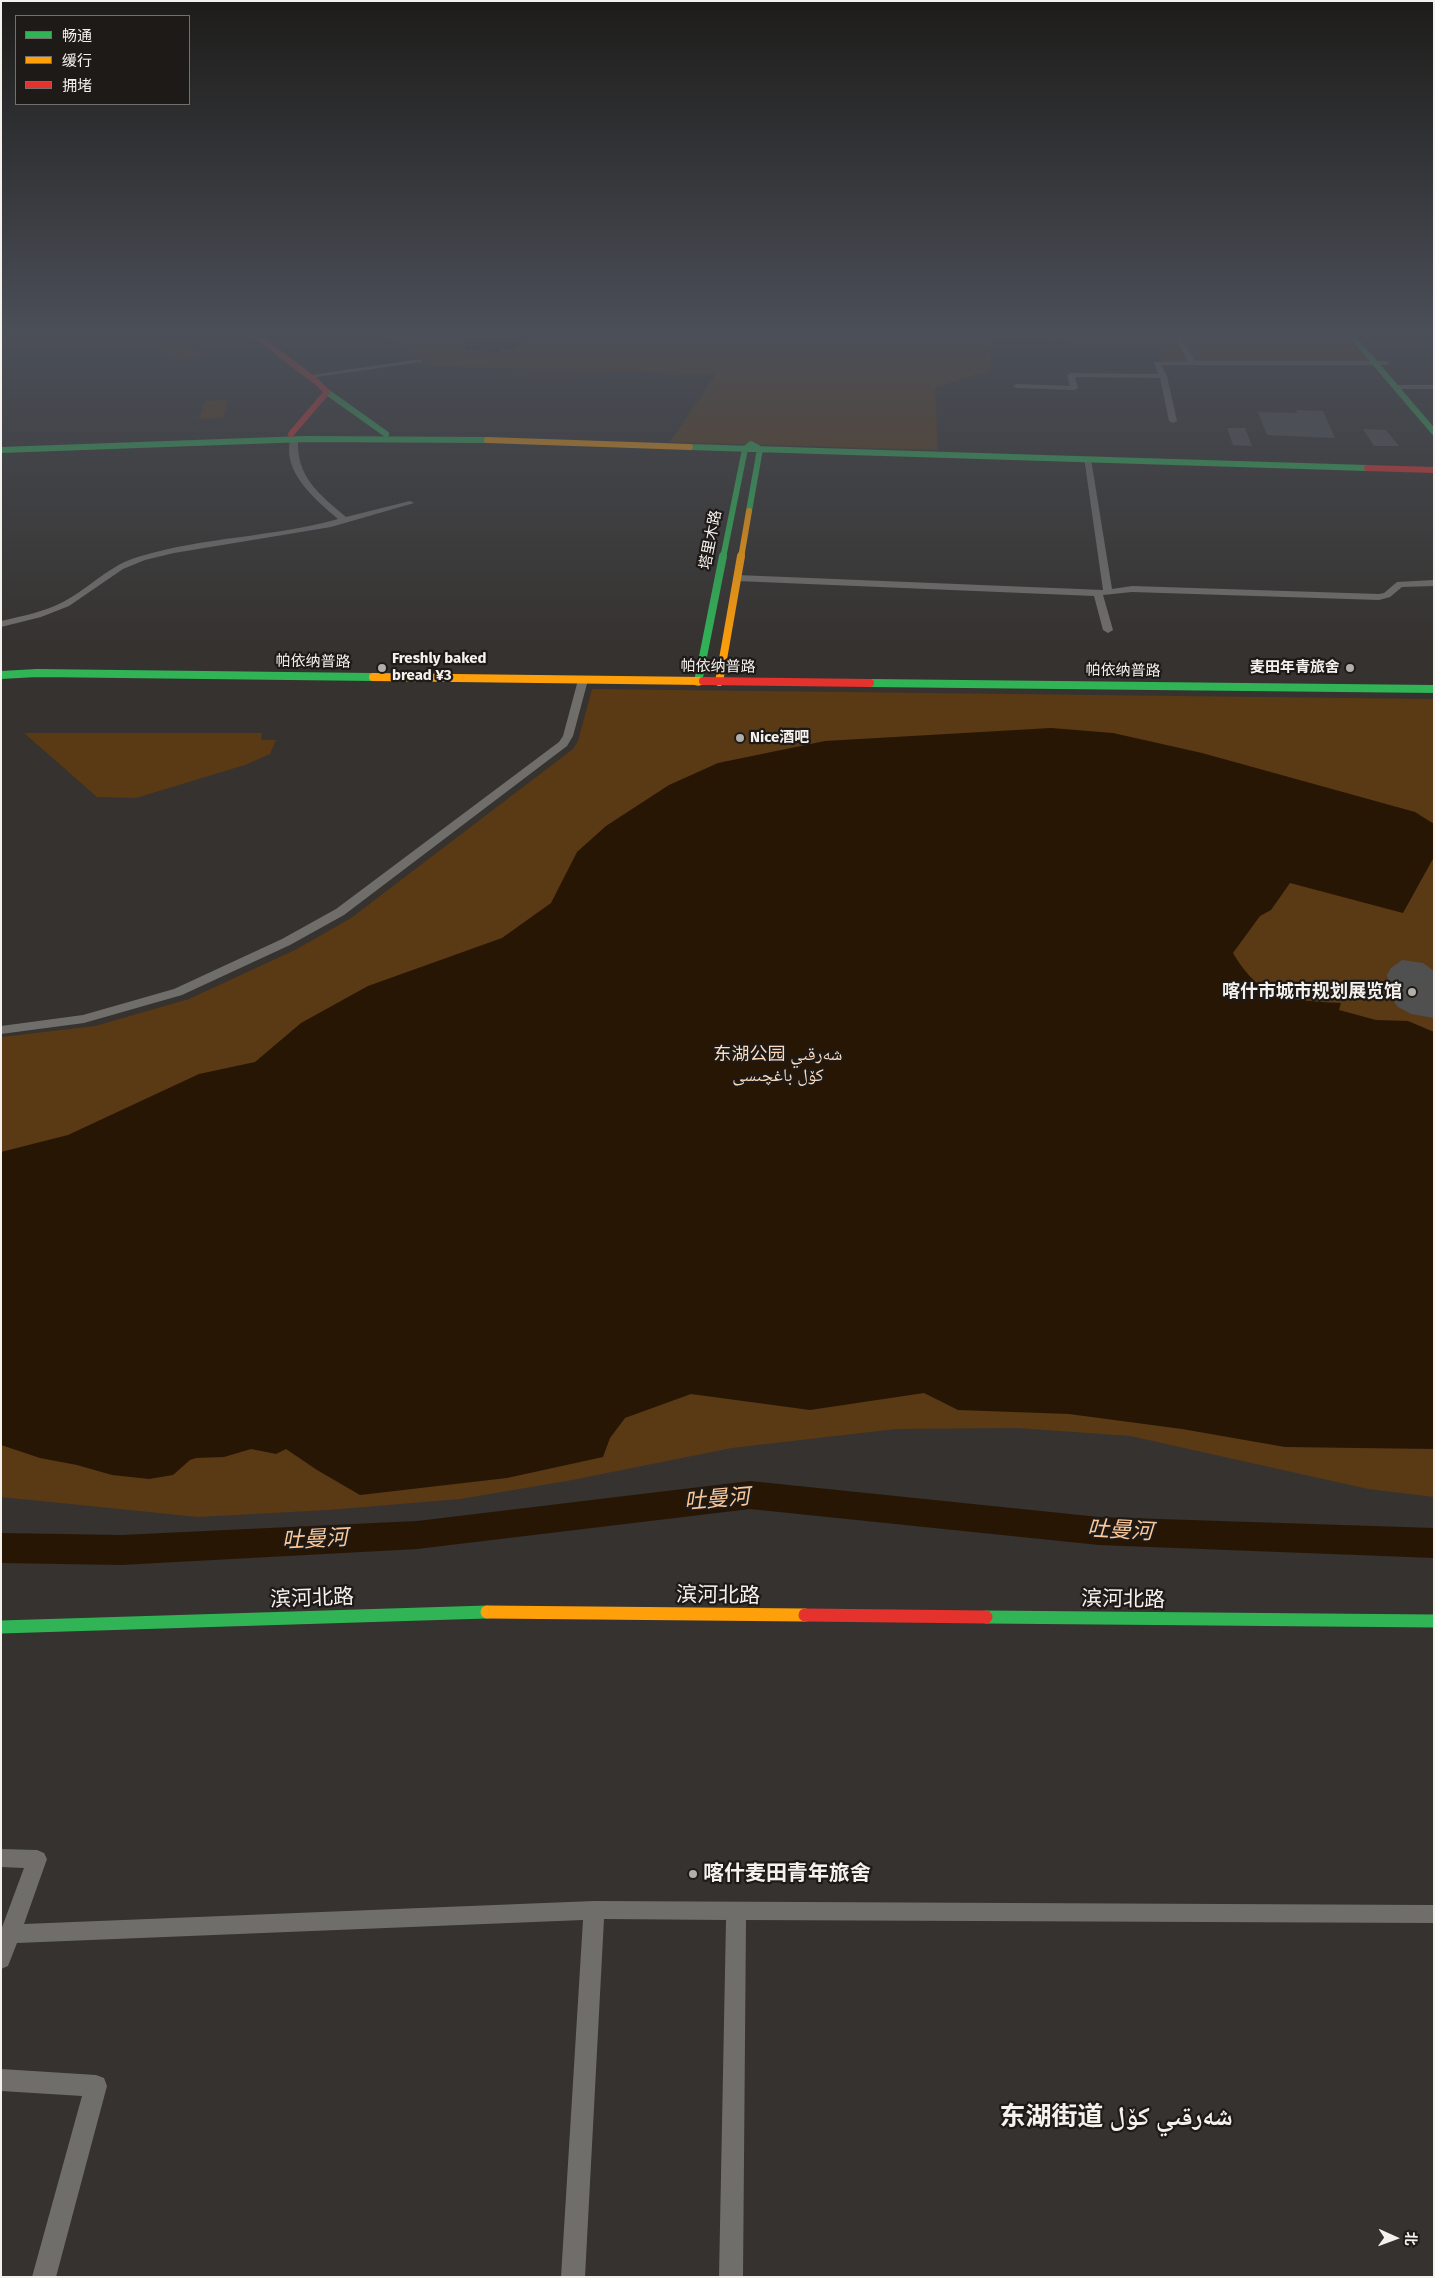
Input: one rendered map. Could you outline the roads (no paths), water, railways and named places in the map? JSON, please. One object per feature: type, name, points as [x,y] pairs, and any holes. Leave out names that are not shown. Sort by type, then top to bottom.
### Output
[{"type":"street","points":[[1,446],[153,441]]},
{"type":"street","points":[[1,450],[196,441]]},
{"type":"street","points":[[293,441],[292,451],[299,474],[309,488],[344,520]]},
{"type":"street","points":[[539,441],[1434,464]]},
{"type":"street","points":[[592,441],[1434,470]]},
{"type":"street","name":"塔里木路","points":[[719,678],[737,578],[752,447]]},
{"type":"street","name":"塔里木路","points":[[699,678],[752,447]]},
{"type":"street","points":[[1087,459],[1108,630]]},
{"type":"street","points":[[1,624],[38,615],[66,604],[120,567],[142,558],[174,550],[344,520],[410,503]]},
{"type":"street","points":[[737,578],[1103,592],[1132,589],[1379,597],[1387,595],[1400,584],[1434,583]]},
{"type":"street","name":"帕依纳普路","points":[[1,673],[584,680],[699,678]]},
{"type":"street","name":"帕依纳普路","points":[[1,673],[1434,682]]},
{"type":"street","name":"帕依纳普路","points":[[719,678],[1434,689]]},
{"type":"street","points":[[1,1030],[84,1019],[178,992],[286,942],[340,912],[563,744],[568,736],[584,680]]},
{"type":"street","name":"滨河北路","points":[[1,1627],[498,1612],[1434,1621]]},
{"type":"street","points":[[1,1858],[37,1859],[1,1958]]},
{"type":"street","points":[[10,1934],[594,1910],[1434,1914]]},
{"type":"street","points":[[573,2277],[594,1910]]},
{"type":"street","points":[[731,2277],[736,1910]]},
{"type":"street","points":[[1,2080],[96,2086],[44,2277]]},
{"type":"waterway","name":"吐曼河","points":[[1,1548],[121,1550],[417,1535],[750,1495],[1099,1531],[1434,1543]]},
{"type":"place","name":"Freshly baked bread ¥3","points":[[382,668]]},
{"type":"place","name":"麦田年青旅舍","points":[[1350,668]]},
{"type":"place","name":"Nice酒吧","points":[[740,738]]},
{"type":"place","name":"喀什市城市规划展览馆","points":[[1412,992]]},
{"type":"place","name":"喀什麦田青年旅舍","points":[[693,1874]]},
{"type":"district","name":"东湖街道 شەرقىي كۆل","points":[[1116,2118]]},
{"type":"park label","name":"东湖公园 شەرقىي كۆل باغچىسى","points":[[778,1065]]}]
